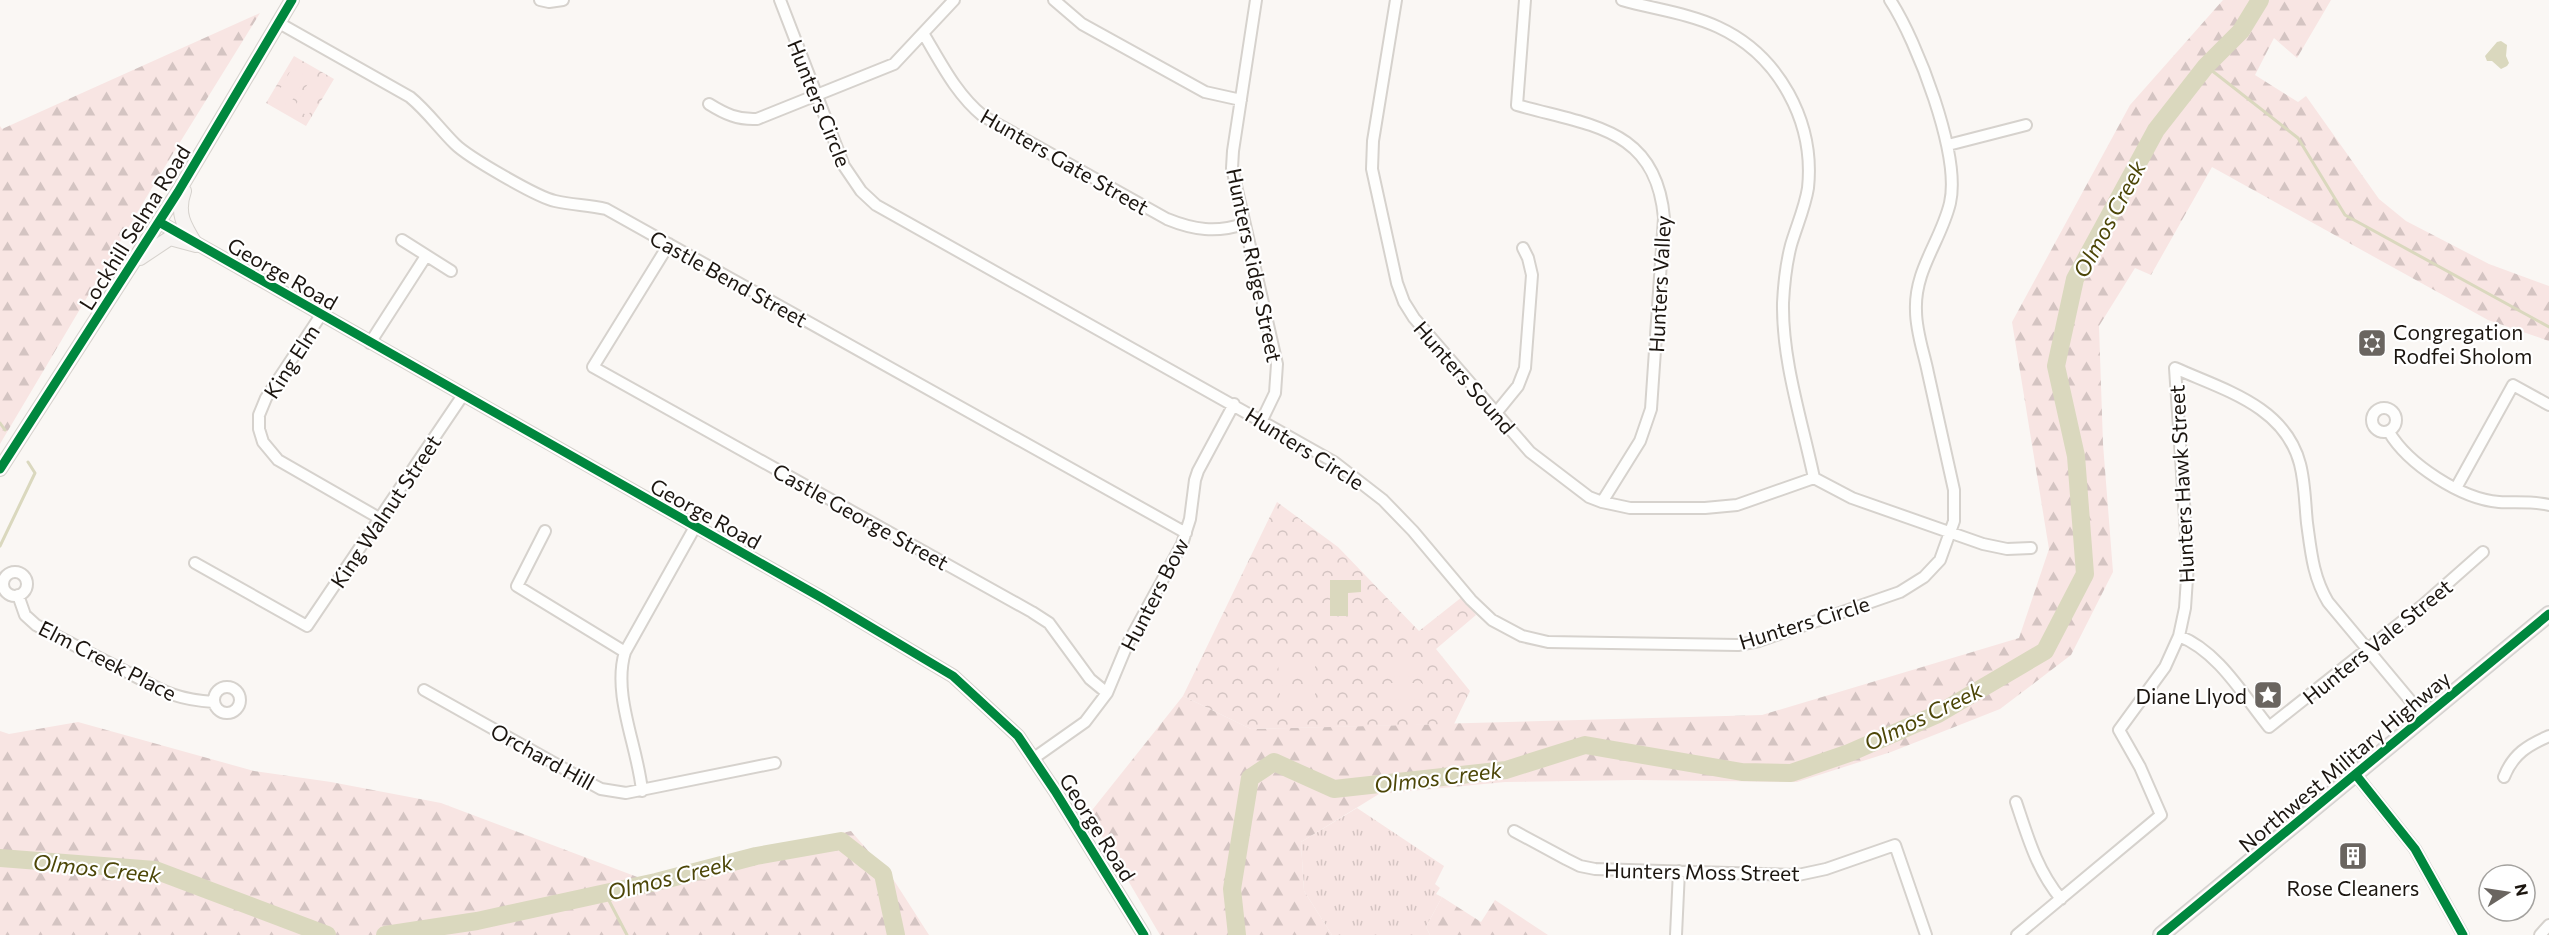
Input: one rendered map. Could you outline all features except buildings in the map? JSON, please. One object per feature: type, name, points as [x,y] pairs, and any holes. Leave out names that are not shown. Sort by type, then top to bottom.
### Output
[{"type":"main road","name":"Lockhill Selma Road","points":[[0,469],[192,169],[292,0]]},
{"type":"main road","points":[[192,169],[179,203],[179,211],[184,226],[196,245]]},
{"type":"main road","points":[[132,264],[170,237],[196,245]]},
{"type":"main road","name":"Northwest Military Highway","points":[[2161,935],[2549,614]]},
{"type":"street","points":[[540,0],[549,2],[563,0]]},
{"type":"street","name":"Hunters Circle","points":[[780,0],[849,175],[861,192],[876,205],[1334,462],[1369,487],[1413,531],[1470,600],[1492,620],[1522,636],[1548,642],[1722,645],[1759,640],[1913,586],[1940,560],[1951,533],[1955,510],[1954,489],[1916,312],[1919,276],[1940,232],[1950,202],[1953,180],[1948,145],[1911,38],[1890,0]]},
{"type":"street","points":[[709,104],[728,116],[757,119],[894,64],[954,0]]},
{"type":"street","points":[[1054,0],[1082,24],[1205,92],[1240,100]]},
{"type":"street","name":"Hunters Ridge Street","points":[[1256,0],[1232,168],[1277,364],[1275,393],[1262,420]]},
{"type":"street","name":"Hunters Sound","points":[[1396,0],[1373,141],[1371,169],[1397,283],[1404,302],[1414,318],[1496,413],[1544,464],[1589,496],[1602,502],[1630,508],[1705,508],[1737,505],[1814,478]]},
{"type":"street","name":"Hunters Valley","points":[[1525,0],[1517,105],[1606,130],[1631,144],[1644,157],[1654,174],[1663,201],[1664,218],[1651,409],[1640,441],[1602,502]]},
{"type":"street","points":[[1622,0],[1699,20],[1733,35],[1770,65],[1789,92],[1796,107],[1806,138],[1809,171],[1805,204],[1786,272],[1783,322],[1786,348],[1814,478],[1852,498],[1983,544],[2007,549],[2031,548]]},
{"type":"street","name":"Castle Bend Street","points":[[279,23],[410,97],[425,109],[455,144],[500,172],[554,201],[606,209],[1186,533]]},
{"type":"street","name":"Hunters Gate Street","points":[[922,33],[958,91],[983,116],[1184,226],[1206,230],[1244,224]]},
{"type":"street","points":[[1948,145],[2026,125]]},
{"type":"street","name":"George Road","points":[[159,222],[822,598],[953,676],[1018,736],[1144,935]]},
{"type":"street","points":[[402,240],[451,271]]},
{"type":"street","name":"Castle George Street","points":[[669,244],[593,367],[1032,612],[1049,623],[1090,679],[1107,693]]},
{"type":"street","points":[[1496,413],[1518,386],[1525,368],[1532,274],[1523,248]]},
{"type":"street","points":[[370,343],[426,256]]},
{"type":"street","name":"King Elm","points":[[321,315],[266,398],[259,415],[259,429],[263,442],[278,460],[379,518]]},
{"type":"street","name":"Hunters Hawk Street","points":[[2017,935],[2161,815],[2140,767],[2119,730],[2165,667],[2179,636],[2185,608],[2188,563],[2175,368],[2240,396],[2266,412],[2286,431],[2301,466],[2316,578],[2328,602],[2367,650]]},
{"type":"street","points":[[2456,488],[2513,385],[2549,405]]},
{"type":"street","name":"King Walnut Street","points":[[195,563],[307,626],[463,395]]},
{"type":"street","name":"Hunters Bow","points":[[1034,758],[1085,722],[1107,693],[1126,645],[1182,544],[1198,471],[1234,404]]},
{"type":"street","points":[[2389,432],[2410,459],[2456,488],[2486,500],[2529,501],[2549,505]]},
{"type":"street","points":[[642,791],[641,775],[621,688],[620,668],[625,652],[695,527]]},
{"type":"street","points":[[545,531],[518,586],[625,652]]},
{"type":"street","name":"Hunters Vale Street","points":[[2179,636],[2201,647],[2217,662],[2269,727],[2431,599],[2483,552]]},
{"type":"street","name":"Elm Creek Place","points":[[19,572],[26,578],[26,588],[18,595],[10,595],[3,589],[3,574],[19,572]]},
{"type":"street","name":"Elm Creek Place","points":[[18,595],[25,615],[36,625],[127,672],[158,691],[190,700],[214,702]]},
{"type":"street","points":[[2367,650],[2424,717]]},
{"type":"street","name":"Orchard Hill","points":[[424,690],[601,789],[626,793],[642,791],[775,763]]},
{"type":"street","points":[[2504,777],[2509,765],[2519,752],[2549,736]]},
{"type":"street","points":[[2356,775],[2415,849],[2463,935]]},
{"type":"street","points":[[2016,802],[2035,859],[2050,886],[2061,899]]},
{"type":"street","name":"Hunters Moss Street","points":[[1514,831],[1580,866],[1612,870],[1798,874],[1826,869],[1894,845],[1926,935]]},
{"type":"street","points":[[1676,935],[1679,872]]},
{"type":"street","points":[[2540,935],[2549,925]]},
{"type":"green space","points":[[2223,0],[2331,0],[2297,58],[2274,38],[2255,75],[2298,102],[2306,96],[2379,199],[2406,221],[2489,264],[2549,286],[2549,341],[2488,320],[2212,167],[2151,275],[2135,268],[2099,326],[2103,444],[2113,572],[2071,655],[2000,709],[1891,752],[1797,782],[1636,780],[1505,782],[1379,794],[1301,842],[1304,891],[1332,935],[1160,935],[1089,814],[1183,696],[1251,729],[1762,715],[2019,638],[2049,549],[2012,322],[2130,105]]},
{"type":"green space","points":[[260,13],[156,181],[0,444],[0,126],[2,129]]},
{"type":"green space","points":[[294,56],[334,79],[306,126],[266,103]]},
{"type":"green space","points":[[292,68],[306,76],[289,106],[275,98]]},
{"type":"green space","points":[[311,78],[324,86],[308,116],[294,108]]},
{"type":"green space","points":[[1277,502],[1338,547],[1419,631],[1462,597],[1476,615],[1436,649],[1470,691],[1454,724],[1251,729],[1183,696]]},
{"type":"green space","points":[[1387,660],[1421,660],[1421,676],[1387,677]]},
{"type":"green space","points":[[1315,661],[1315,677],[1279,678],[1278,662]]},
{"type":"green space","points":[[1388,683],[1422,683],[1422,699],[1388,700]]},
{"type":"green space","points":[[1315,685],[1315,701],[1280,702],[1280,686]]},
{"type":"green space","points":[[78,722],[254,771],[331,782],[441,803],[640,878],[851,831],[895,882],[929,935],[0,935],[0,731],[9,734]]},
{"type":"green space","points":[[1357,808],[1444,866],[1435,884],[1440,888],[1436,894],[1442,897],[1426,927],[1430,935],[1332,935],[1304,891],[1301,842]]},
{"type":"green space","points":[[1442,897],[1481,922],[1495,900],[1548,935],[1430,935],[1426,927]]},
{"type":"shaded area","points":[[2501,41],[2507,45],[2506,56],[2509,63],[2501,69],[2492,61],[2487,61],[2485,56],[2497,42]]},
{"type":"shaded area","points":[[1330,580],[1361,580],[1361,592],[1348,593],[1348,616],[1330,616]]},
{"type":"waterway","name":"Olmos Creek","points":[[1237,935],[1232,889],[1250,778],[1274,762],[1334,789],[1506,770],[1585,745],[1742,772],[1791,773],[1849,753],[1938,714],[2045,651],[2085,574],[2076,456],[2056,366],[2075,279],[2156,130],[2206,66],[2241,31],[2260,0]]},
{"type":"waterway","points":[[2206,66],[2298,138],[2345,215],[2549,327]]},
{"type":"waterway","points":[[0,423],[5,430]]},
{"type":"waterway","points":[[0,546],[35,473],[28,462]]},
{"type":"waterway","name":"Olmos Creek","points":[[385,935],[477,921],[656,882],[756,856],[841,841],[883,874],[896,935]]},
{"type":"waterway","name":"Olmos Creek","points":[[0,858],[155,870],[327,935]]},
{"type":"waterway","points":[[605,893],[627,935]]},
{"type":"cycle path","points":[[0,469],[178,192],[292,0]]},
{"type":"cycle path","points":[[159,222],[822,598],[953,676],[1018,736],[1055,791],[1144,935]]},
{"type":"cycle path","points":[[2161,935],[2549,614]]},
{"type":"cycle path","points":[[2356,775],[2415,849],[2463,935]]},
{"type":"place","name":"Congregation Rodfei Sholom","points":[[2372,343]]},
{"type":"place","name":"Diane Llyod","points":[[2268,695]]},
{"type":"place","name":"Rose Cleaners","points":[[2353,856]]}]
